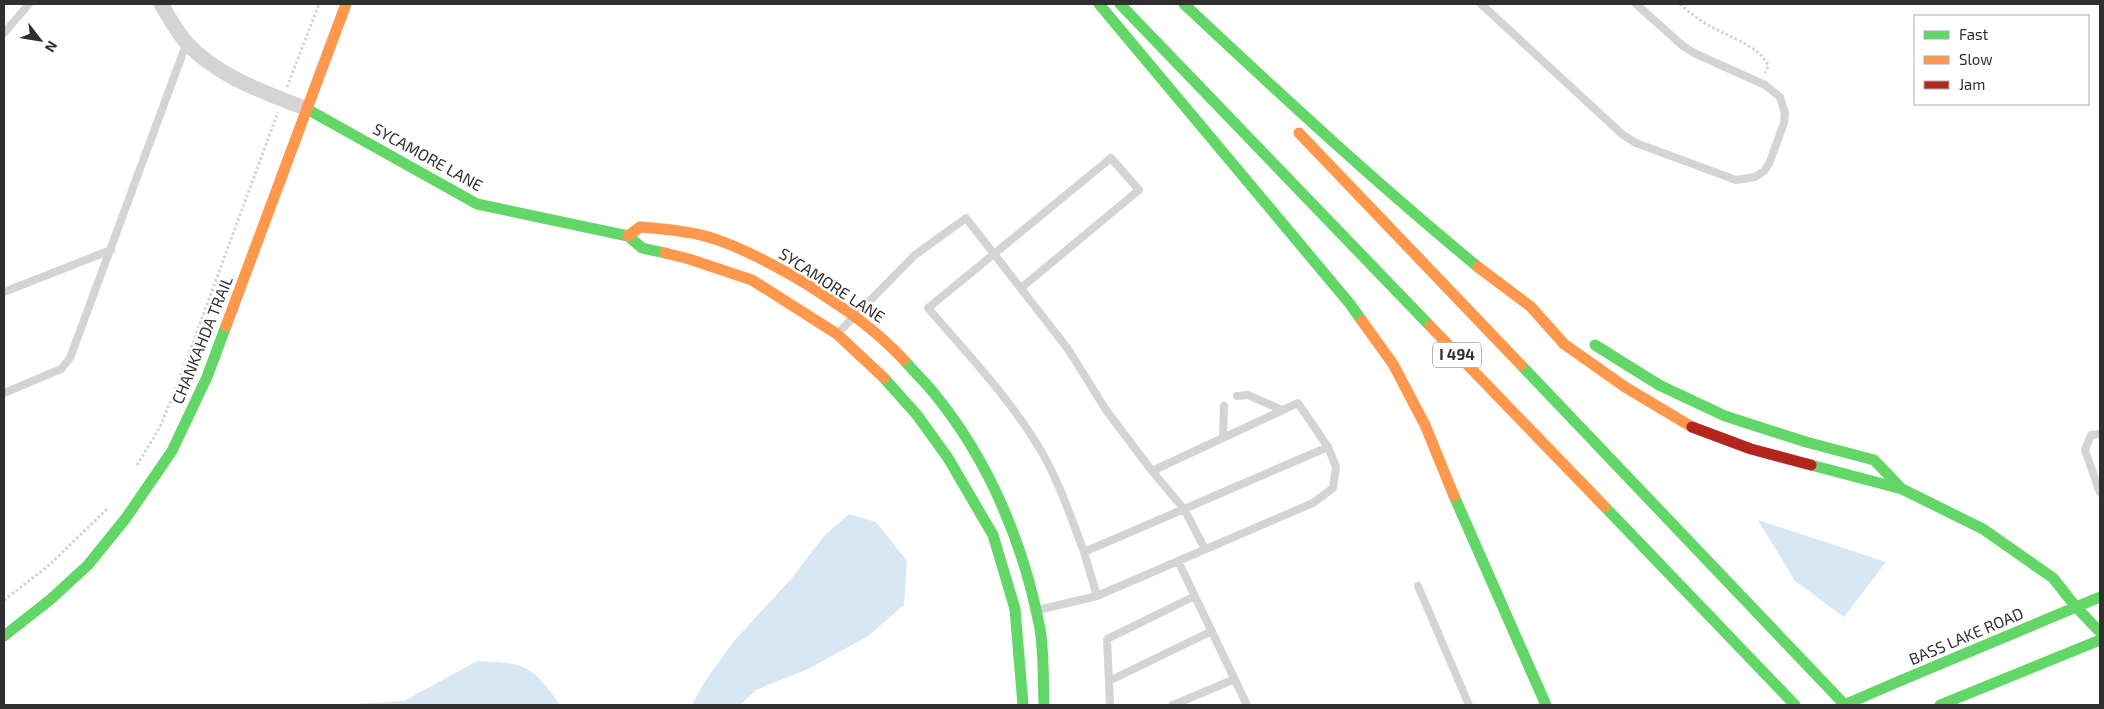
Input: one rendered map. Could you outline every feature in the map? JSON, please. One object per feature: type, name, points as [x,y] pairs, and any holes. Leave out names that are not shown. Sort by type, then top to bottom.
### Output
[{"type":"main road","name":"CHANKAHDA TRAIL","points":[[4,636],[51,599],[88,565],[126,518],[172,451],[207,377],[346,4]]},
{"type":"main road","points":[[1099,4],[1350,304],[1393,364],[1425,425],[1442,469],[1546,705]]},
{"type":"main road","name":"I 494","points":[[1120,4],[1795,705]]},
{"type":"main road","points":[[1175,4],[1243,75]]},
{"type":"main road","points":[[1184,4],[1306,118],[1409,210],[1488,275],[1531,307],[1562,325]]},
{"type":"main road","name":"SYCAMORE LANE","points":[[307,109],[477,204],[628,236],[642,248],[689,259],[752,280],[837,334],[872,365],[917,415],[948,458],[993,535],[1016,615],[1023,705]]},
{"type":"main road","name":"I 494","points":[[1291,125],[1845,705]]},
{"type":"main road","name":"SYCAMORE LANE","points":[[628,236],[640,227],[676,230],[712,238],[773,264],[855,315],[883,338],[937,397],[971,444],[1001,500],[1025,570],[1040,630],[1044,705]]},
{"type":"main road","points":[[1531,307],[1564,344],[1625,387],[1687,425],[1751,449],[1902,489],[1982,529],[2053,578],[2076,607],[2100,632]]},
{"type":"main road","points":[[1586,339],[1659,385],[1725,416],[1806,442],[1874,460],[1902,489]]},
{"type":"main road","name":"BASS LAKE ROAD","points":[[1845,705],[2100,597]]},
{"type":"main road","points":[[1940,705],[2100,640]]},
{"type":"street","points":[[161,4],[187,42],[201,56],[239,80],[307,109]]},
{"type":"lane","points":[[4,33],[28,4]]},
{"type":"lane","points":[[1481,4],[1623,135],[1636,143],[1736,180],[1755,177],[1769,164],[1784,123],[1785,114],[1780,98],[1774,91],[1761,83],[1694,53],[1683,46],[1636,4]]},
{"type":"lane","points":[[4,393],[61,369],[70,358],[187,42]]},
{"type":"lane","points":[[1021,288],[1139,190],[1111,158],[928,308],[997,389],[1036,442],[1062,494],[1084,552],[1097,596]]},
{"type":"lane","points":[[837,334],[915,255],[966,218],[1068,348],[1106,410],[1152,471],[1184,509],[1205,550]]},
{"type":"lane","points":[[4,292],[111,250]]},
{"type":"lane","points":[[1236,396],[1248,396],[1282,410]]},
{"type":"lane","points":[[1016,615],[1097,596],[1313,503],[1333,488],[1336,466],[1328,448],[1298,403],[1152,471]]},
{"type":"lane","points":[[1223,438],[1224,406]]},
{"type":"lane","points":[[2100,434],[2091,435],[2084,450],[2100,493]]},
{"type":"lane","points":[[1084,552],[1328,448]]},
{"type":"lane","points":[[1178,561],[1247,705]]},
{"type":"lane","points":[[1418,586],[1469,705]]},
{"type":"lane","points":[[1110,705],[1107,639],[1195,596]]},
{"type":"lane","points":[[1109,681],[1212,631]]},
{"type":"lane","points":[[1173,705],[1235,680]]},
{"type":"path","points":[[135,469],[160,427],[178,383],[241,217],[282,99],[319,4]]},
{"type":"path","points":[[1680,4],[1696,17],[1763,57],[1768,66],[1761,83]]},
{"type":"path","points":[[4,600],[47,567],[113,501]]},
{"type":"water","points":[[849,514],[876,522],[907,561],[904,605],[868,636],[808,669],[756,690],[740,705],[692,705],[705,681],[734,641],[791,579],[825,535]]},
{"type":"water","points":[[1758,520],[1886,562],[1844,617],[1795,581]]},
{"type":"water","points":[[477,661],[507,663],[526,669],[542,682],[560,705],[338,705],[404,701]]},
{"type":"traffic: fast","points":[[1099,4],[1350,304],[1362,321]]},
{"type":"traffic: fast","points":[[1120,4],[1430,326]]},
{"type":"traffic: fast","points":[[1184,4],[1365,171],[1478,267]]},
{"type":"traffic: fast","points":[[307,109],[477,204],[628,236],[642,248],[665,253]]},
{"type":"traffic: fast","points":[[4,636],[51,599],[88,565],[126,518],[172,451],[207,377],[226,326]]},
{"type":"traffic: fast","points":[[1595,345],[1659,385],[1725,416],[1806,442],[1874,460],[1902,489]]},
{"type":"traffic: fast","points":[[904,360],[933,392],[956,422],[989,477],[1002,506],[1025,567],[1040,629],[1043,657],[1044,705]]},
{"type":"traffic: fast","points":[[1521,365],[1845,705]]},
{"type":"traffic: fast","points":[[884,378],[917,415],[948,458],[993,535],[1015,609],[1023,705]]},
{"type":"traffic: fast","points":[[1811,465],[1902,489],[1983,529],[2053,578],[2076,607],[2100,632]]},
{"type":"traffic: fast","points":[[1454,496],[1546,705]]},
{"type":"traffic: fast","points":[[1605,507],[1795,705]]},
{"type":"traffic: fast","points":[[1902,680],[2100,597]]},
{"type":"traffic: fast","points":[[1940,705],[2100,640]]},
{"type":"traffic: fast","points":[[1844,705],[1902,680]]},
{"type":"traffic: slow","points":[[226,326],[346,4]]},
{"type":"traffic: slow","points":[[1299,133],[1521,365]]},
{"type":"traffic: slow","points":[[628,236],[640,227],[694,234],[725,242],[773,265],[808,285],[870,328],[904,360]]},
{"type":"traffic: slow","points":[[665,253],[752,280],[837,334],[884,378]]},
{"type":"traffic: slow","points":[[1478,267],[1531,307],[1564,344],[1625,387],[1692,427]]},
{"type":"traffic: slow","points":[[1362,321],[1393,364],[1425,425],[1454,496]]},
{"type":"traffic: slow","points":[[1430,326],[1605,507]]},
{"type":"traffic: jam","points":[[1692,427],[1751,449],[1811,465]]}]
